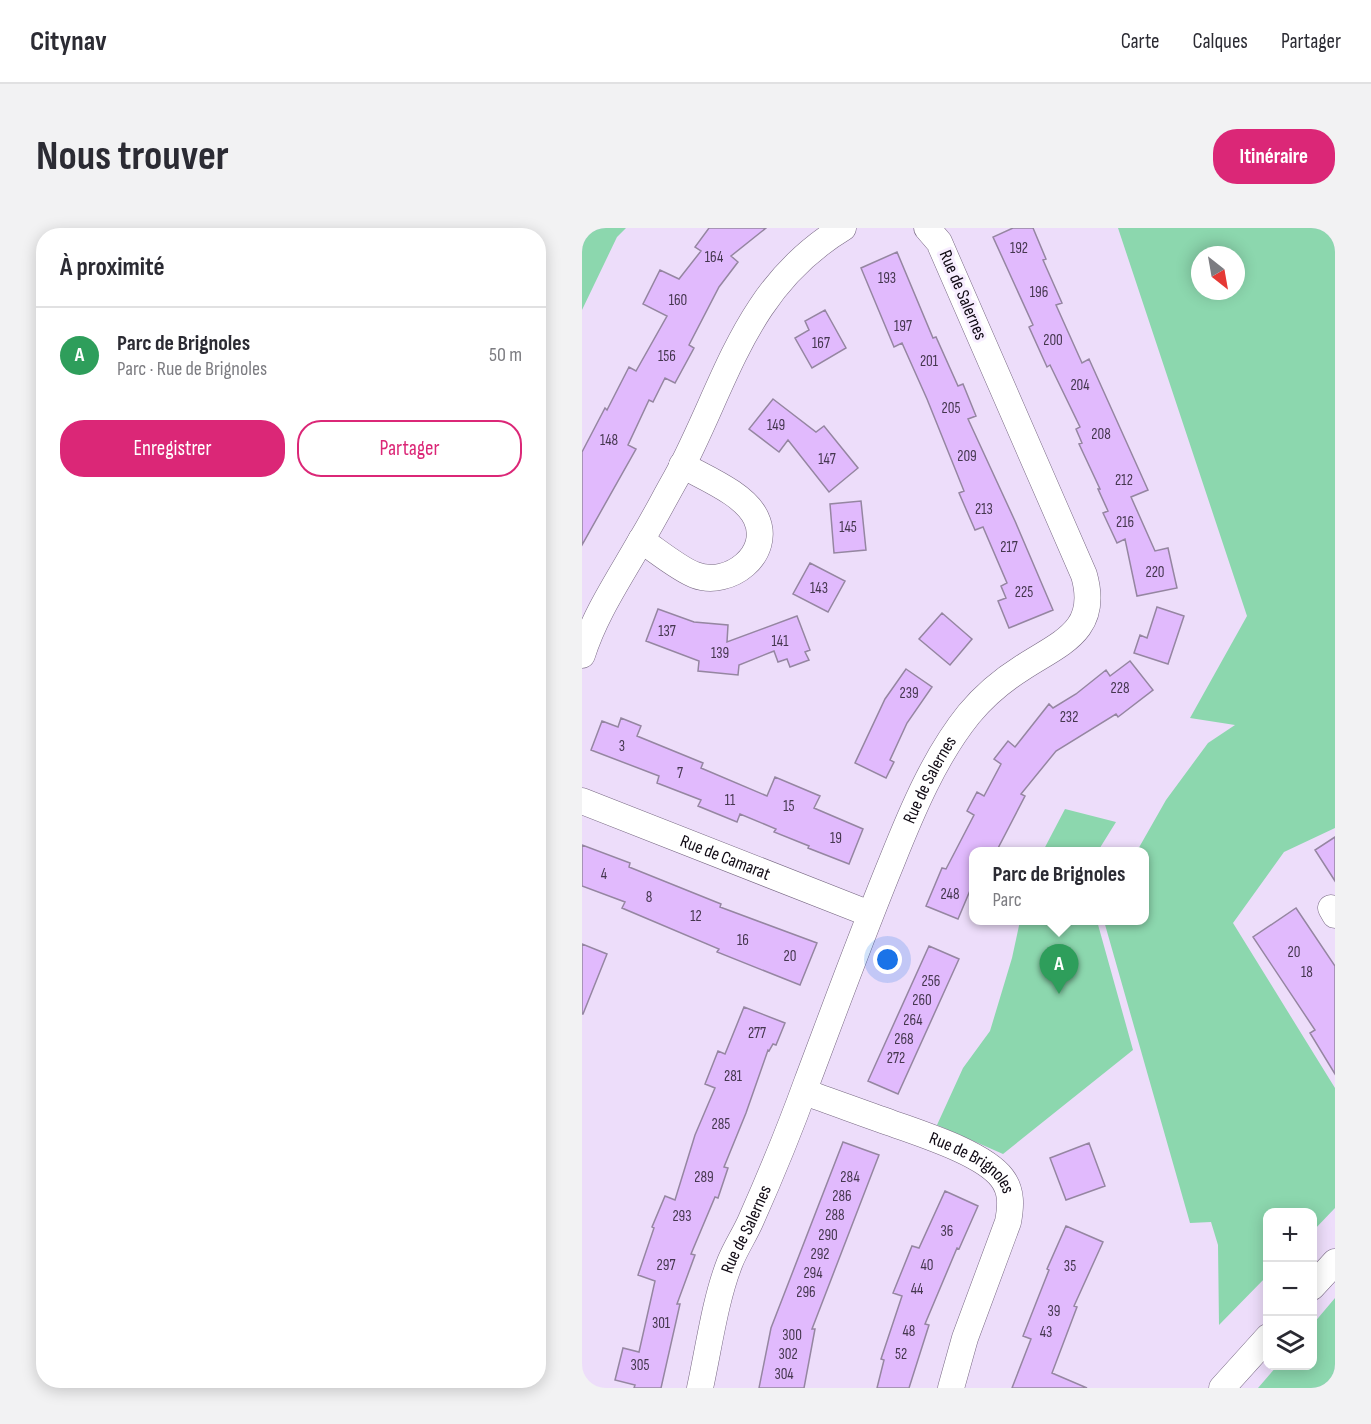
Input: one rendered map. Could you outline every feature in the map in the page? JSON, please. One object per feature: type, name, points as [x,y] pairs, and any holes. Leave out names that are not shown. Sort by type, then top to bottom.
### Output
[{"type":"street","points":[[582,655],[596,619],[682,465],[745,331],[776,285],[808,251],[843,228]]},
{"type":"street","name":"Rue de Salernes","points":[[700,1388],[730,1262],[751,1222],[804,1092],[870,914],[923,791],[957,730],[970,713],[1004,681],[1067,640],[1084,618],[1087,603],[1088,589],[1084,575],[939,242],[927,228]]},
{"type":"street","points":[[641,540],[695,575],[709,578],[724,576],[739,570],[751,560],[760,545],[756,518],[747,506],[738,497],[682,465]]},
{"type":"street","name":"Rue de Camarat","points":[[582,801],[870,914]]},
{"type":"street","name":"Rue de Brignoles","points":[[804,1092],[931,1138],[979,1159],[1003,1179],[1010,1192],[1011,1206],[1008,1222],[965,1338],[951,1388]]},
{"type":"street","points":[[1317,1282],[1335,1262]]},
{"type":"street","points":[[1222,1388],[1263,1343]]},
{"type":"green space","points":[[582,228],[626,228],[617,237],[582,310]]},
{"type":"green space","points":[[1118,228],[1335,228],[1335,828],[1284,852],[1233,923],[1335,1088],[1335,1208],[1317,1227],[1317,1208],[1263,1208],[1263,1280],[1219,1325],[1218,1245],[1211,1222],[1190,1223],[1105,925],[1149,925],[1149,847],[1139,847],[1166,800],[1208,743],[1235,725],[1190,718],[1247,616]]},
{"type":"green space","points":[[1065,809],[1116,822],[1100,847],[1045,847]]},
{"type":"green space","points":[[1019,925],[1098,925],[1133,1050],[1003,1154],[937,1125],[963,1068],[990,1031],[1012,958]]},
{"type":"green space","points":[[1335,1298],[1335,1388],[1258,1388],[1274,1370],[1317,1370],[1317,1319]]},
{"type":"building","points":[[709,228],[766,228],[731,256],[738,262],[719,287],[689,345],[694,348],[675,383],[665,378],[653,402],[649,400],[628,445],[636,449],[582,545],[582,452],[629,367],[636,371],[667,316],[643,304],[660,270],[679,279],[701,251],[695,247]]},
{"type":"building","points":[[1013,228],[1033,228],[1046,259],[1043,260],[1062,303],[1056,305],[1082,363],[1089,359],[1148,490],[1131,497],[1155,551],[1168,548],[1177,588],[1137,596],[1125,539],[1117,543],[1103,513],[1108,511],[1079,444],[1082,443],[1076,429],[1080,427],[1050,365],[1047,367],[1029,327],[1033,325],[993,237]]},
{"type":"building","points":[[897,252],[933,338],[936,337],[958,386],[963,384],[976,416],[968,419],[1053,610],[1009,628],[998,601],[1006,598],[1001,586],[1007,583],[983,527],[975,530],[959,493],[964,491],[927,399],[902,343],[894,347],[861,268]]},
{"type":"building","points":[[825,310],[846,348],[812,368],[795,338],[809,330],[805,321]]},
{"type":"building","points":[[773,399],[816,432],[824,426],[858,468],[829,492],[788,440],[779,452],[749,429]]},
{"type":"building","points":[[861,501],[866,550],[834,553],[830,504]]},
{"type":"building","points":[[810,563],[845,581],[828,612],[793,594]]},
{"type":"building","points":[[1157,607],[1184,616],[1168,664],[1134,653],[1140,635],[1147,638]]},
{"type":"building","points":[[658,609],[694,622],[728,625],[727,642],[797,616],[810,650],[805,652],[809,660],[790,667],[787,659],[778,662],[774,651],[739,665],[738,675],[698,671],[699,661],[646,641]]},
{"type":"building","points":[[942,613],[972,639],[950,665],[919,639]]},
{"type":"building","points":[[1130,661],[1153,690],[1118,717],[1116,714],[1056,751],[1021,794],[1025,796],[999,847],[969,847],[969,893],[958,919],[926,906],[942,868],[946,869],[974,815],[967,811],[977,792],[984,796],[1001,764],[994,759],[1008,741],[1015,747],[1049,704],[1053,708],[1076,694],[1106,670],[1110,676]]},
{"type":"building","points":[[906,669],[932,687],[907,723],[890,760],[894,762],[886,778],[855,763],[885,699]]},
{"type":"building","points":[[621,718],[641,726],[637,736],[703,763],[701,768],[767,796],[775,777],[820,796],[814,808],[863,829],[849,864],[808,848],[809,846],[774,832],[776,829],[740,814],[737,822],[698,806],[701,800],[657,783],[659,776],[591,750],[602,721],[618,727]]},
{"type":"building","points":[[1335,837],[1335,881],[1315,850]]},
{"type":"building","points":[[582,845],[630,863],[629,867],[721,904],[720,907],[817,943],[800,985],[717,952],[719,949],[622,908],[625,902],[582,886]]},
{"type":"building","points":[[1296,908],[1335,966],[1335,1074],[1310,1033],[1315,1030],[1253,937]]},
{"type":"building","points":[[582,944],[607,954],[583,1014],[582,1014]]},
{"type":"building","points":[[929,946],[959,959],[898,1094],[868,1081]]},
{"type":"building","points":[[744,1007],[785,1023],[776,1045],[773,1044],[768,1050],[724,1167],[728,1168],[718,1198],[715,1197],[691,1254],[695,1255],[677,1304],[680,1304],[661,1388],[634,1388],[635,1385],[615,1380],[623,1348],[639,1352],[655,1281],[638,1275],[654,1228],[652,1227],[665,1196],[675,1200],[695,1135],[715,1088],[705,1084],[718,1051],[725,1054]]},
{"type":"building","points":[[843,1142],[879,1155],[812,1329],[815,1329],[804,1388],[759,1388],[771,1328]]},
{"type":"building","points":[[1089,1143],[1105,1186],[1066,1200],[1050,1158]]},
{"type":"building","points":[[945,1191],[978,1206],[959,1249],[957,1248],[925,1324],[929,1325],[909,1388],[877,1388],[884,1360],[881,1359],[902,1296],[893,1293],[912,1246],[919,1248]]},
{"type":"building","points":[[1066,1226],[1103,1242],[1074,1306],[1077,1307],[1052,1373],[1087,1388],[1012,1388],[1031,1339],[1023,1336],[1049,1270],[1047,1269]]},
{"type":"place","name":"Parc de Brignoles","points":[[1059,994]]}]
